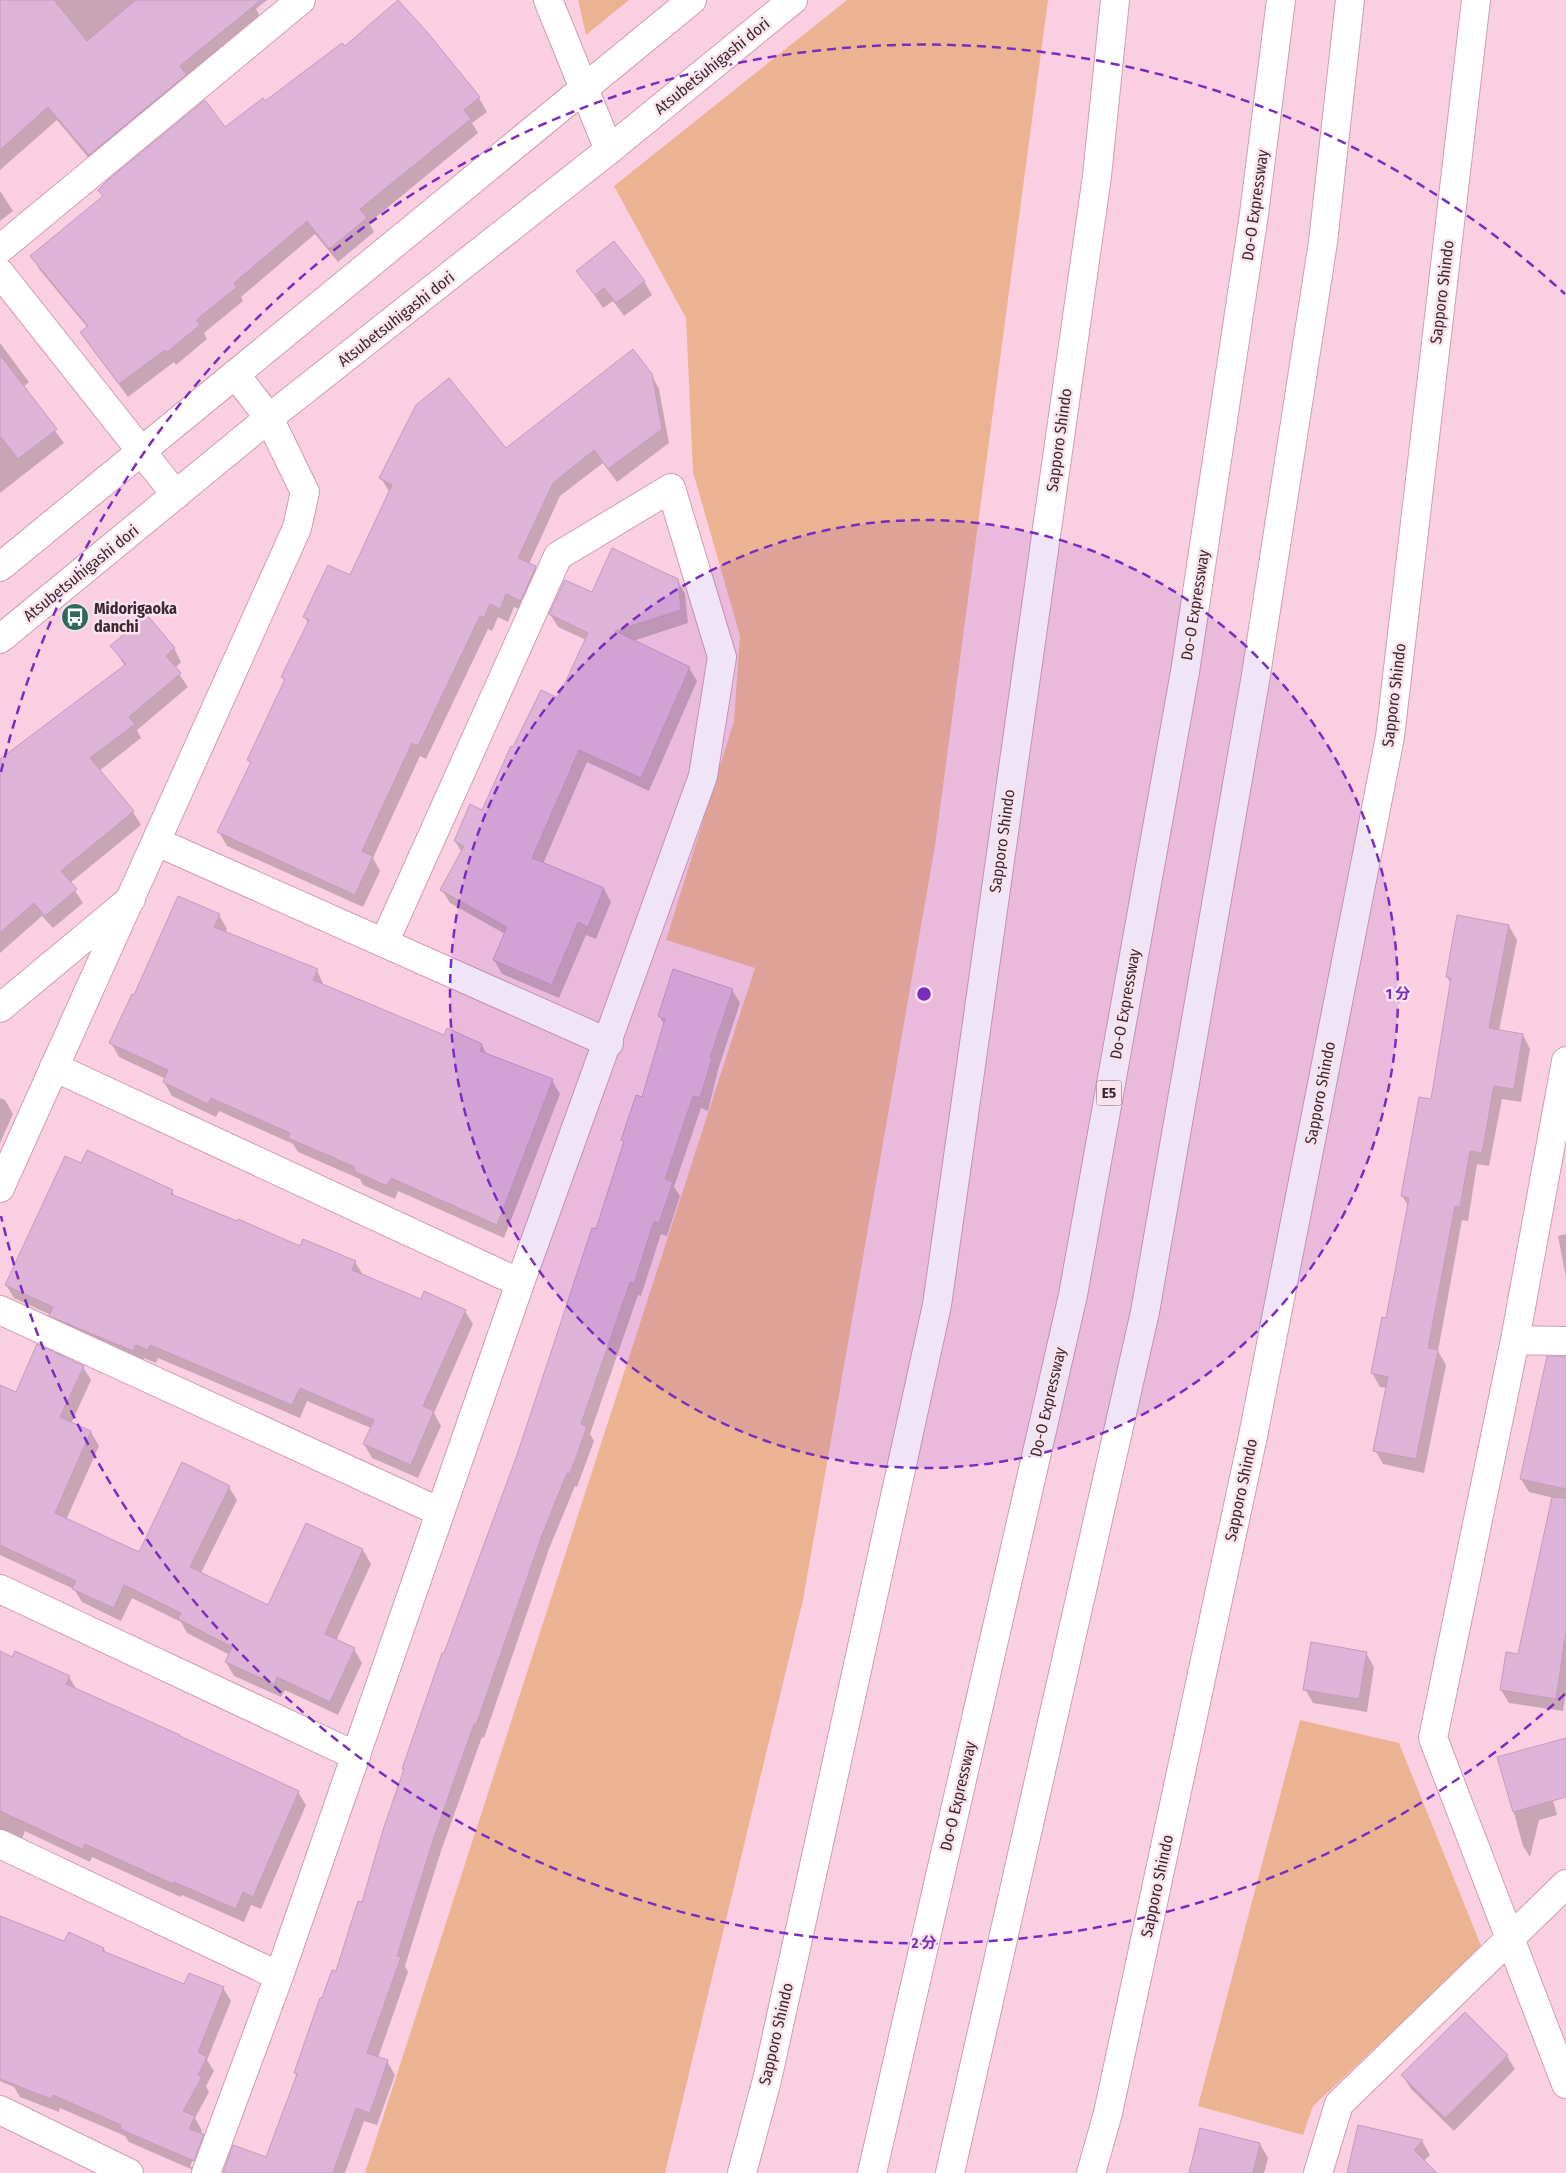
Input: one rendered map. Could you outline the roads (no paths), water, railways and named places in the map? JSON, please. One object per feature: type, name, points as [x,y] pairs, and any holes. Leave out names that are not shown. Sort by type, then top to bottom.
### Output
[{"type":"main road","points":[[0,249],[301,0]]},
{"type":"main road","points":[[548,0],[609,150]]},
{"type":"main road","points":[[0,567],[692,0]]},
{"type":"main road","name":"Atsubetsuhigashi dori","points":[[0,639],[269,418],[609,150],[793,0]]},
{"type":"main road","name":"Sapporo Shindo","points":[[742,2173],[766,2080],[937,1305],[1096,176],[1115,0]]},
{"type":"main road","name":"Do-O Expressway","points":[[872,2173],[1073,1295],[1185,672],[1253,224],[1281,0]]},
{"type":"main road","points":[[950,2173],[1145,1312],[1255,681],[1323,242],[1350,0]]},
{"type":"main road","name":"Sapporo Shindo","points":[[1091,2173],[1108,2113],[1250,1446],[1390,737],[1476,0]]},
{"type":"main road","points":[[0,273],[176,495]]},
{"type":"main road","points":[[0,1188],[297,528],[305,492],[269,418],[235,374]]},
{"type":"main road","points":[[206,2173],[356,1756],[520,1283],[609,1043],[703,776],[722,657],[671,488],[558,556],[384,943]]},
{"type":"main road","points":[[157,842],[609,1043]]},
{"type":"main road","points":[[0,1008],[131,899]]},
{"type":"main road","points":[[1566,1061],[1563,1093],[1515,1340],[1433,1738],[1566,2084]]},
{"type":"main road","points":[[54,1067],[520,1283]]},
{"type":"main road","points":[[0,1310],[440,1512]]},
{"type":"main road","points":[[1515,1340],[1566,1341]]},
{"type":"main road","points":[[0,1589],[356,1756]]},
{"type":"main road","points":[[0,1844],[278,1976]]},
{"type":"main road","points":[[1318,2173],[1339,2104],[1566,1884]]},
{"type":"main road","points":[[0,2110],[129,2173]]},
{"type":"place","name":"Midorigaoka danchi","points":[[75,617]]}]
